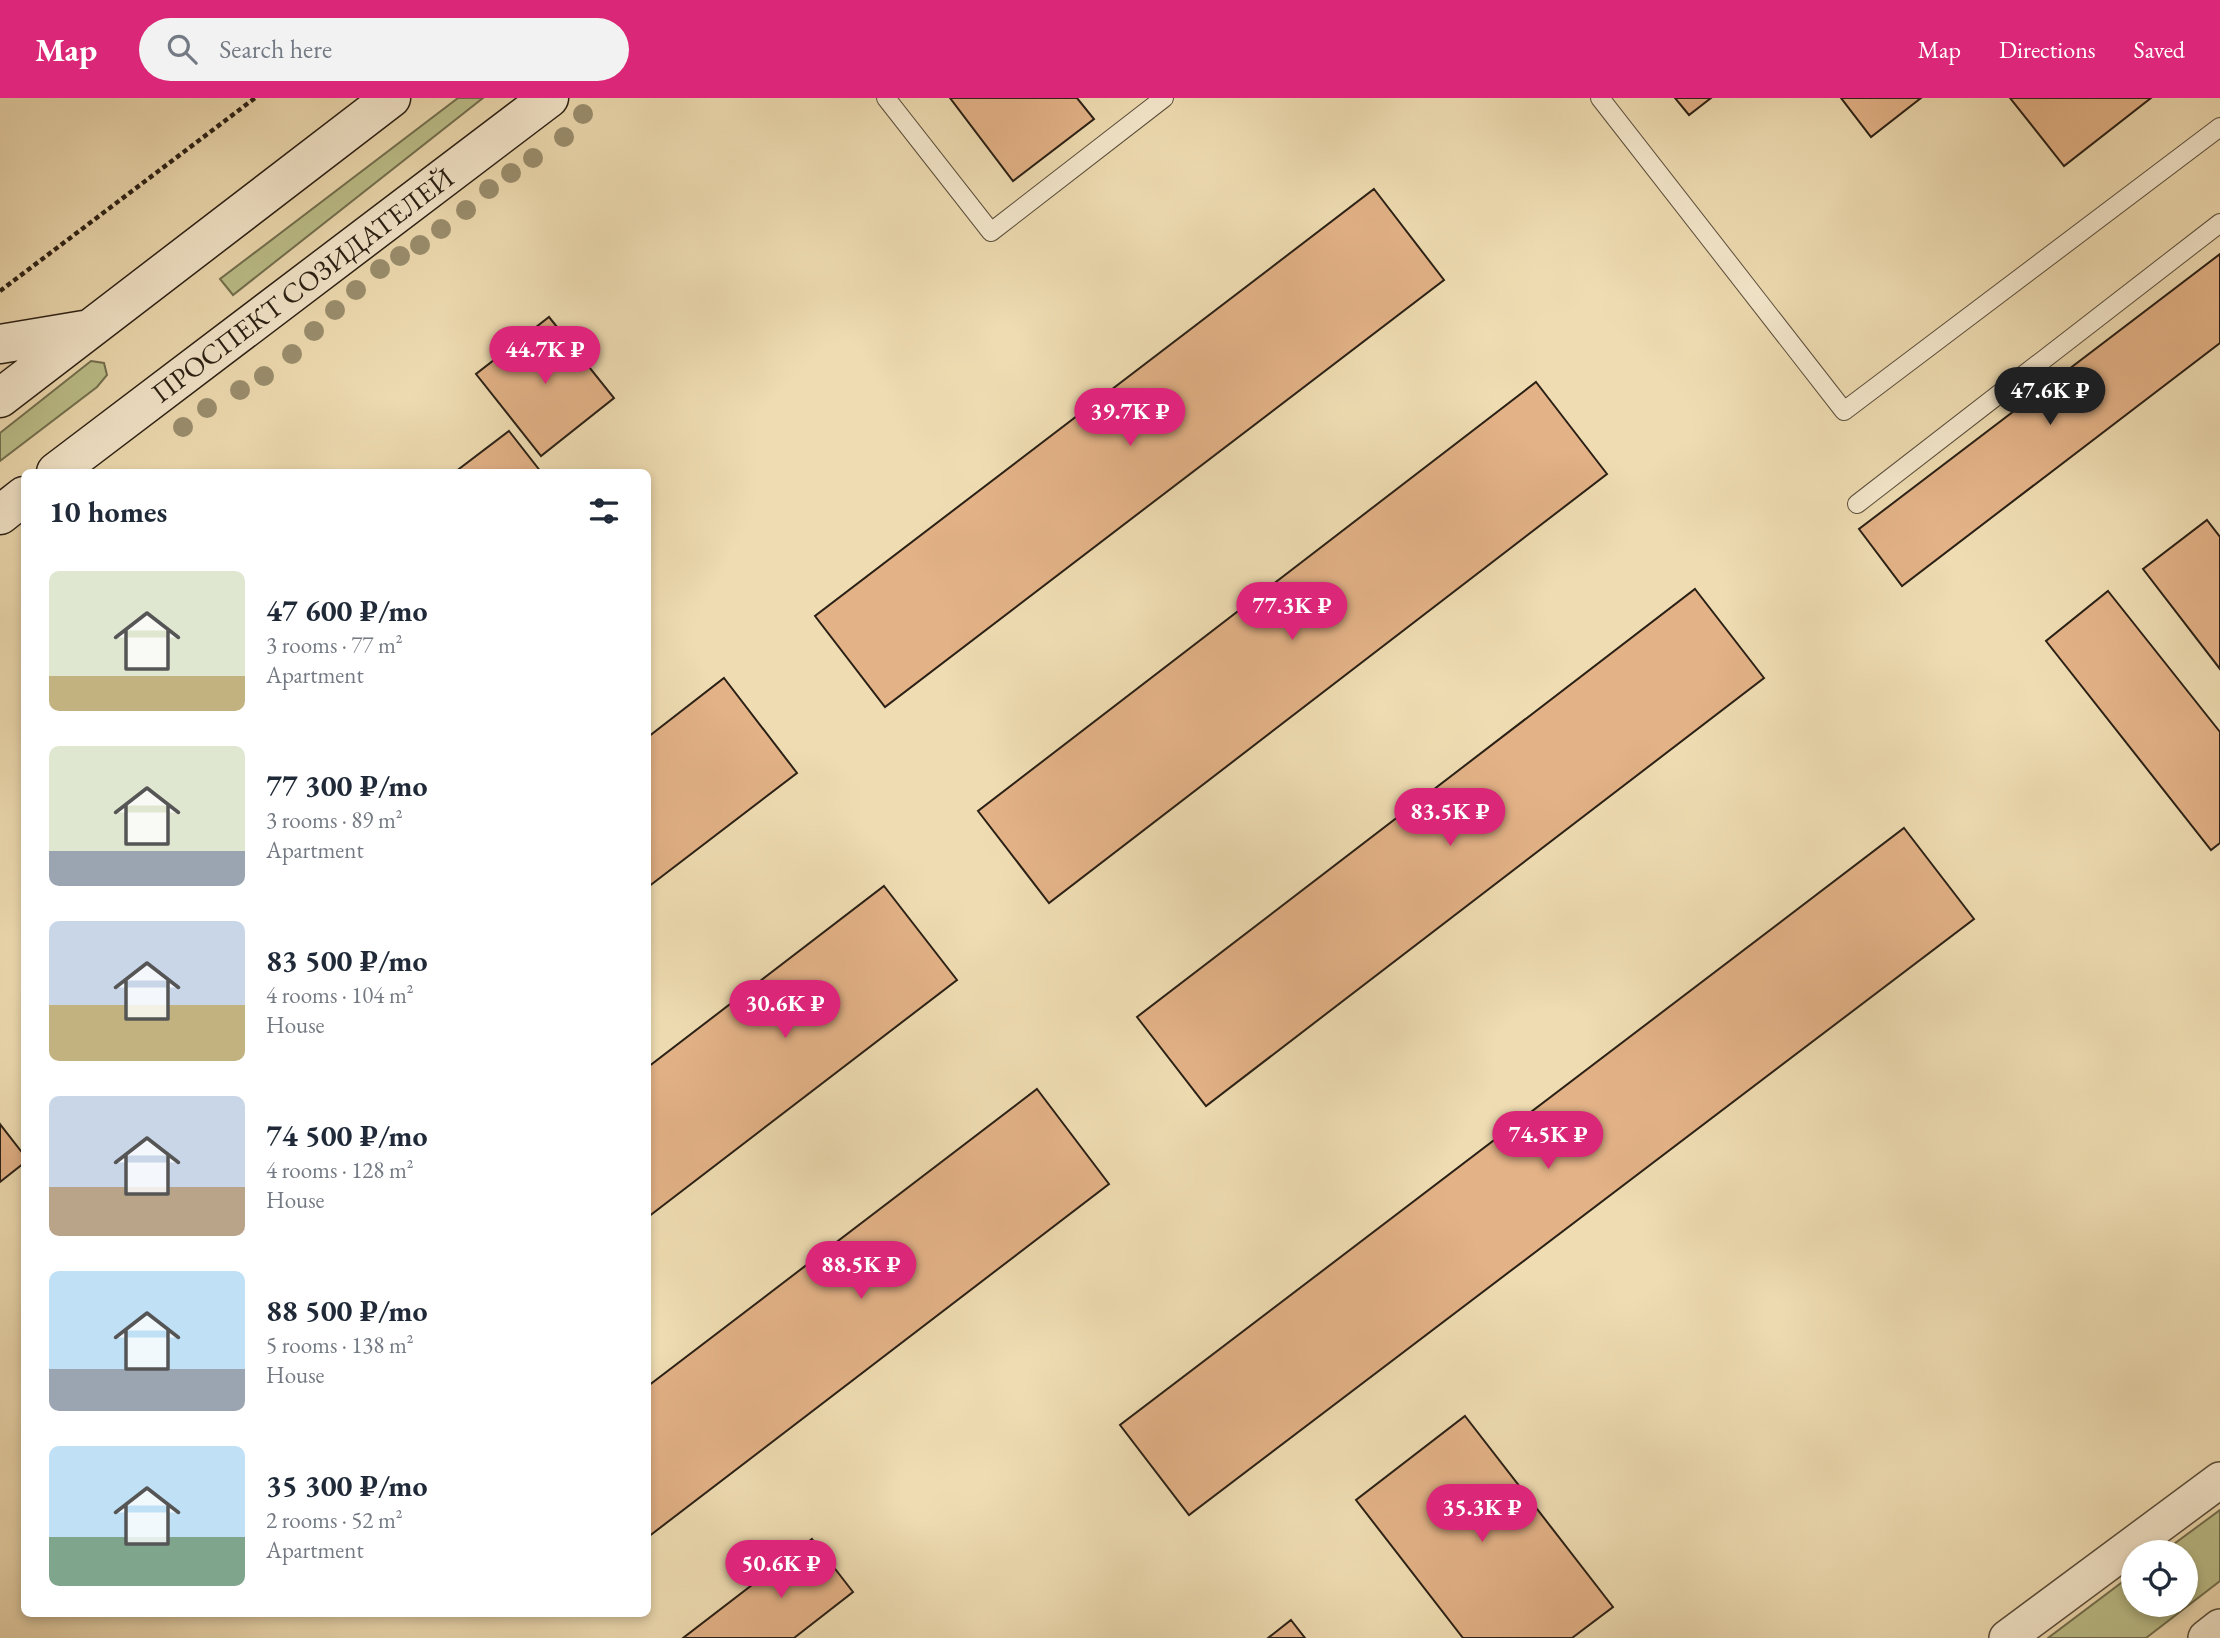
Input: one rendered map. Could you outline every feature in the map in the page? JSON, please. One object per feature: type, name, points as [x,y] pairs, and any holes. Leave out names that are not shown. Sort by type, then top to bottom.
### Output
[{"type":"main road","points":[[0,398],[391,98]]},
{"type":"main road","name":"ПРОСПЕКТ СОЗИДАТЕЛЕЙ","points":[[60,469],[549,98]]},
{"type":"main road","points":[[0,344],[89,329]]},
{"type":"main road","points":[[0,515],[21,498]]},
{"type":"street","points":[[2007,1638],[2220,1480]]},
{"type":"street","points":[[2206,1638],[2220,1627]]},
{"type":"lane","points":[[886,98],[991,232],[1164,98]]},
{"type":"lane","points":[[1600,98],[1844,411],[2220,127]]},
{"type":"lane","points":[[1857,504],[2220,223]]},
{"type":"path","points":[[0,291],[256,98]]},
{"type":"green space","points":[[458,98],[483,98],[233,295],[220,279]]},
{"type":"green space","points":[[91,361],[104,363],[107,375],[97,387],[0,461],[0,433]]},
{"type":"green space","points":[[2220,1510],[2220,1581],[2198,1598],[2198,1540],[2179,1540]]},
{"type":"green space","points":[[2121,1583],[2121,1617],[2173,1617],[2146,1638],[2048,1638]]},
{"type":"building","points":[[950,98],[1077,98],[1094,119],[1013,181]]},
{"type":"building","points":[[1675,98],[1711,98],[1689,115]]},
{"type":"building","points":[[1841,98],[1921,98],[1871,137]]},
{"type":"building","points":[[2010,98],[2151,98],[2064,166]]},
{"type":"building","points":[[1374,189],[1444,280],[885,707],[815,616]]},
{"type":"building","points":[[2220,254],[2220,343],[1902,586],[1859,529]]},
{"type":"building","points":[[549,317],[614,398],[541,456],[476,374]]},
{"type":"building","points":[[1536,382],[1607,474],[1049,903],[978,811]]},
{"type":"building","points":[[509,431],[539,469],[459,469]]},
{"type":"building","points":[[2207,520],[2220,537],[2220,669],[2143,569]]},
{"type":"building","points":[[1695,589],[1764,678],[1206,1106],[1137,1017]]},
{"type":"building","points":[[2108,591],[2220,732],[2220,843],[2211,850],[2046,641]]},
{"type":"building","points":[[724,678],[797,773],[651,885],[651,735]]},
{"type":"building","points":[[1904,828],[1974,919],[1189,1515],[1120,1425]]},
{"type":"building","points":[[884,886],[957,980],[651,1215],[651,1065]]},
{"type":"building","points":[[1037,1089],[1109,1184],[651,1535],[651,1384]]},
{"type":"building","points":[[0,1124],[21,1151],[21,1165],[0,1182]]},
{"type":"building","points":[[1465,1416],[1613,1607],[1572,1638],[1463,1638],[1356,1500]]},
{"type":"building","points":[[812,1539],[853,1592],[794,1638],[683,1638]]},
{"type":"building","points":[[1291,1620],[1305,1638],[1268,1638]]}]
